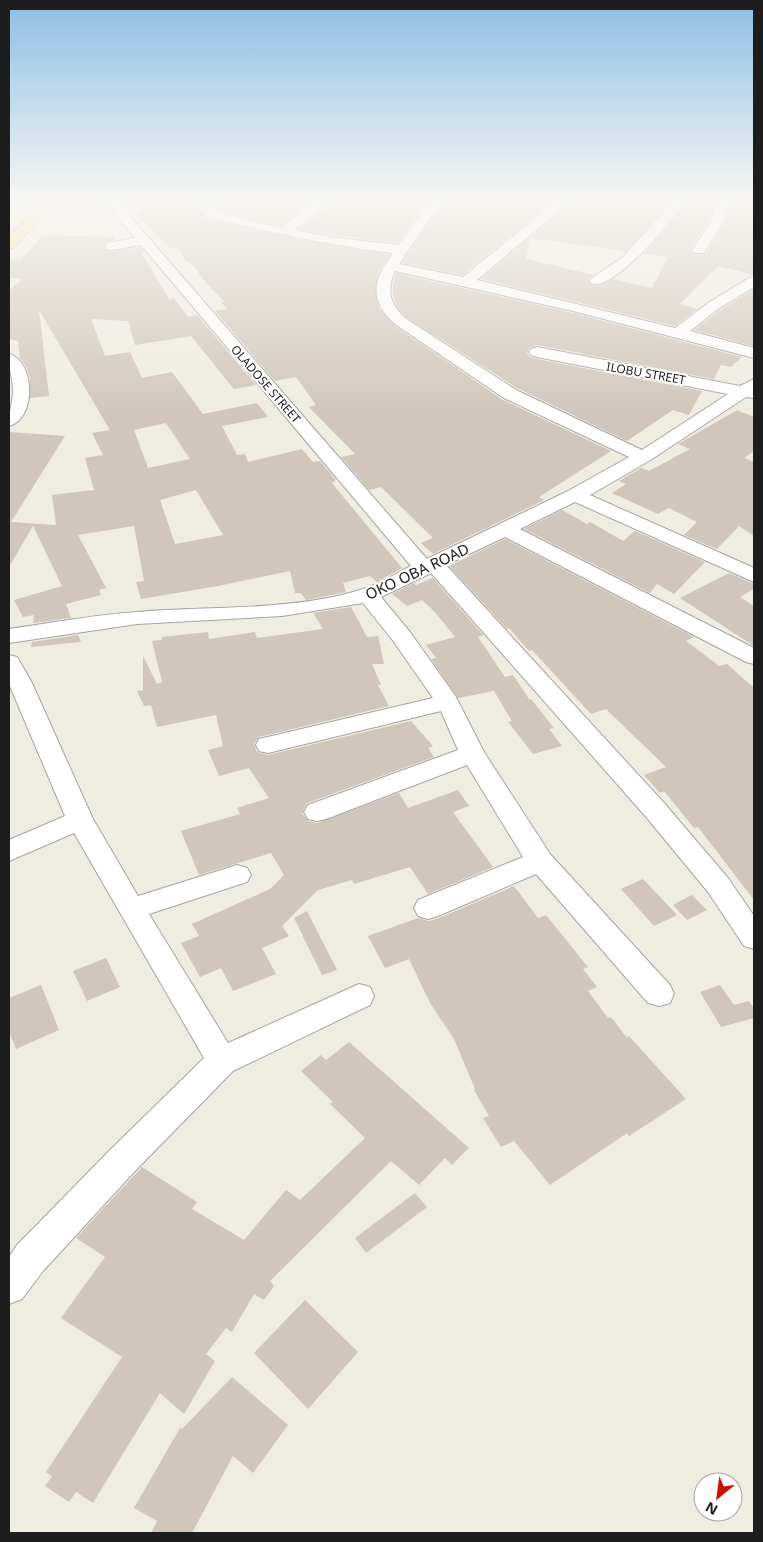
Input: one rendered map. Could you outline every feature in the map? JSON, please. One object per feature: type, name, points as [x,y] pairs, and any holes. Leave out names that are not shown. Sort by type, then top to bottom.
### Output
[{"type":"street","name":"OLADOSE STREET","points":[[170,271],[429,566],[656,811],[718,885],[754,938]]},
{"type":"street","points":[[388,271],[383,297],[388,310],[400,321],[510,394],[643,457]]},
{"type":"street","points":[[415,271],[467,281],[754,353]]},
{"type":"street","points":[[467,281],[479,271]]},
{"type":"street","points":[[597,281],[612,271]]},
{"type":"street","points":[[678,333],[713,306],[754,281]]},
{"type":"street","name":"ILOBU STREET","points":[[537,352],[640,373],[751,389]]},
{"type":"street","points":[[9,359],[12,361],[19,379],[21,400],[16,417],[9,421]]},
{"type":"street","name":"OKO OBA ROAD","points":[[9,636],[135,618],[343,602],[368,595],[575,494],[643,457],[751,389]]},
{"type":"street","points":[[575,494],[754,576]]},
{"type":"street","points":[[505,529],[754,657]]},
{"type":"street","points":[[733,565],[754,552]]},
{"type":"street","points":[[368,595],[448,702],[472,754],[540,861],[659,994]]},
{"type":"street","points":[[9,662],[19,680],[80,820],[222,1061]]},
{"type":"street","points":[[268,745],[448,702]]},
{"type":"street","points":[[317,812],[472,754]]},
{"type":"street","points":[[9,851],[80,820]]},
{"type":"street","points":[[428,908],[540,861]]},
{"type":"street","points":[[131,909],[238,875]]},
{"type":"street","points":[[9,1286],[30,1258],[123,1160],[222,1061],[359,996]]},
{"type":"building","points":[[9,271],[152,271],[169,299],[174,298],[188,317],[197,315],[256,385],[234,389],[191,336],[135,345],[128,321],[91,319],[105,356],[130,352],[142,378],[172,372],[203,414],[257,403],[268,417],[222,426],[237,455],[245,454],[248,462],[302,449],[313,462],[320,461],[336,480],[332,483],[402,568],[377,582],[370,576],[343,583],[346,592],[306,600],[301,593],[295,593],[290,571],[141,599],[136,582],[144,581],[134,526],[78,535],[106,588],[99,590],[101,595],[66,604],[71,618],[33,623],[34,615],[23,617],[14,600],[62,586],[33,526],[9,567],[9,432],[65,436],[11,522],[56,525],[52,495],[94,490],[85,458],[103,455],[92,433],[110,430],[39,310],[49,396],[30,398],[30,378],[20,358],[18,341],[9,339],[9,291],[22,279],[9,278]],"holes":[[[166,423],[190,459],[148,468],[134,430]],[[196,490],[223,535],[175,544],[160,500]]]},
{"type":"building","points":[[197,271],[379,271],[375,290],[379,308],[394,325],[503,400],[611,451],[539,497],[544,500],[433,554],[421,543],[433,538],[381,487],[369,490],[341,457],[355,454],[309,407],[316,405],[296,377],[275,381],[215,311],[227,309],[221,302],[225,302]]},
{"type":"building","points":[[442,271],[467,271],[462,275]]},
{"type":"building","points":[[490,271],[577,271],[594,275],[588,280],[592,286],[603,284],[613,279],[652,288],[661,271],[713,271],[680,304],[697,309],[675,326],[481,279]]},
{"type":"building","points":[[738,271],[754,271],[754,275]]},
{"type":"building","points":[[396,273],[573,313],[742,357],[731,367],[721,365],[714,379],[537,345],[529,348],[527,353],[530,357],[537,359],[702,391],[689,415],[673,410],[627,441],[517,388],[406,317],[397,307],[393,296]]},
{"type":"building","points":[[754,289],[753,346],[694,330],[719,311]]},
{"type":"building","points":[[737,410],[754,417],[754,451],[744,458],[754,462],[754,536],[739,526],[717,549],[684,535],[697,522],[669,508],[658,514],[612,493],[626,484],[619,481],[641,468],[649,471],[690,449],[678,444]]},
{"type":"building","points":[[562,510],[587,524],[590,522],[623,541],[635,531],[705,562],[674,594],[657,584],[650,593],[524,529]]},
{"type":"building","points":[[505,539],[694,637],[686,641],[719,666],[727,664],[754,688],[754,900],[698,827],[694,828],[664,791],[660,793],[644,775],[666,767],[606,709],[591,714],[532,650],[529,651],[509,628],[507,629],[449,566]]},
{"type":"building","points":[[729,573],[754,584],[754,589],[740,597],[754,606],[754,646],[680,598]]},
{"type":"building","points":[[433,578],[483,635],[478,637],[505,677],[513,675],[529,699],[531,699],[554,728],[549,729],[562,746],[533,754],[508,722],[512,721],[494,691],[458,698],[431,659],[436,658],[426,645],[455,637],[435,612],[422,600],[407,606],[392,594],[414,583],[416,585]]},
{"type":"building","points":[[351,607],[367,637],[378,636],[384,664],[372,664],[381,685],[378,685],[389,706],[259,737],[254,744],[257,752],[268,755],[411,721],[433,746],[428,748],[434,757],[307,803],[302,813],[308,821],[317,823],[399,793],[408,808],[458,790],[469,806],[453,812],[493,867],[428,894],[410,867],[354,884],[352,880],[318,890],[282,926],[289,936],[262,948],[276,974],[233,991],[221,968],[200,977],[181,943],[199,936],[192,924],[270,889],[284,875],[271,853],[199,875],[181,831],[240,814],[237,808],[269,798],[249,768],[219,776],[208,750],[223,746],[216,715],[157,727],[151,705],[144,706],[137,691],[143,690],[143,656],[157,684],[162,682],[152,641],[162,640],[162,637],[208,632],[209,639],[255,632],[257,638],[323,629],[313,613]]},
{"type":"building","points":[[78,635],[81,642],[31,647],[32,642]]},
{"type":"building","points":[[643,879],[677,915],[654,926],[621,889]]},
{"type":"building","points":[[514,886],[538,918],[546,915],[588,967],[583,969],[597,987],[588,991],[608,1018],[611,1017],[627,1038],[629,1036],[686,1099],[629,1136],[627,1133],[550,1185],[514,1141],[501,1147],[483,1118],[489,1116],[474,1090],[454,1039],[430,1003],[409,959],[385,968],[368,936],[418,918],[429,921],[439,918]]},
{"type":"building","points":[[692,895],[707,910],[687,920],[673,905]]},
{"type":"building","points":[[307,911],[337,970],[322,975],[294,918]]},
{"type":"building","points":[[106,958],[120,987],[87,1001],[73,971]]},
{"type":"building","points":[[41,985],[59,1030],[16,1049],[9,1031],[9,998]]},
{"type":"building","points":[[720,985],[734,1005],[749,1001],[754,1009],[754,1018],[721,1027],[700,992]]},
{"type":"building","points":[[349,1042],[469,1148],[452,1165],[445,1158],[419,1185],[391,1161],[270,1281],[274,1286],[264,1300],[254,1294],[232,1332],[226,1328],[206,1354],[215,1361],[184,1414],[160,1393],[93,1503],[76,1492],[69,1502],[45,1486],[52,1476],[46,1472],[122,1357],[61,1318],[105,1257],[76,1238],[142,1167],[197,1202],[192,1209],[244,1240],[286,1190],[300,1200],[365,1138],[330,1104],[333,1102],[301,1071],[321,1055],[326,1060]]},
{"type":"building","points":[[415,1193],[427,1207],[366,1253],[355,1238]]},
{"type":"building","points":[[305,1300],[358,1352],[308,1409],[254,1353]]},
{"type":"building","points":[[232,1377],[288,1425],[253,1473],[233,1456],[192,1533],[151,1533],[157,1521],[134,1508],[180,1428],[182,1429]]}]
